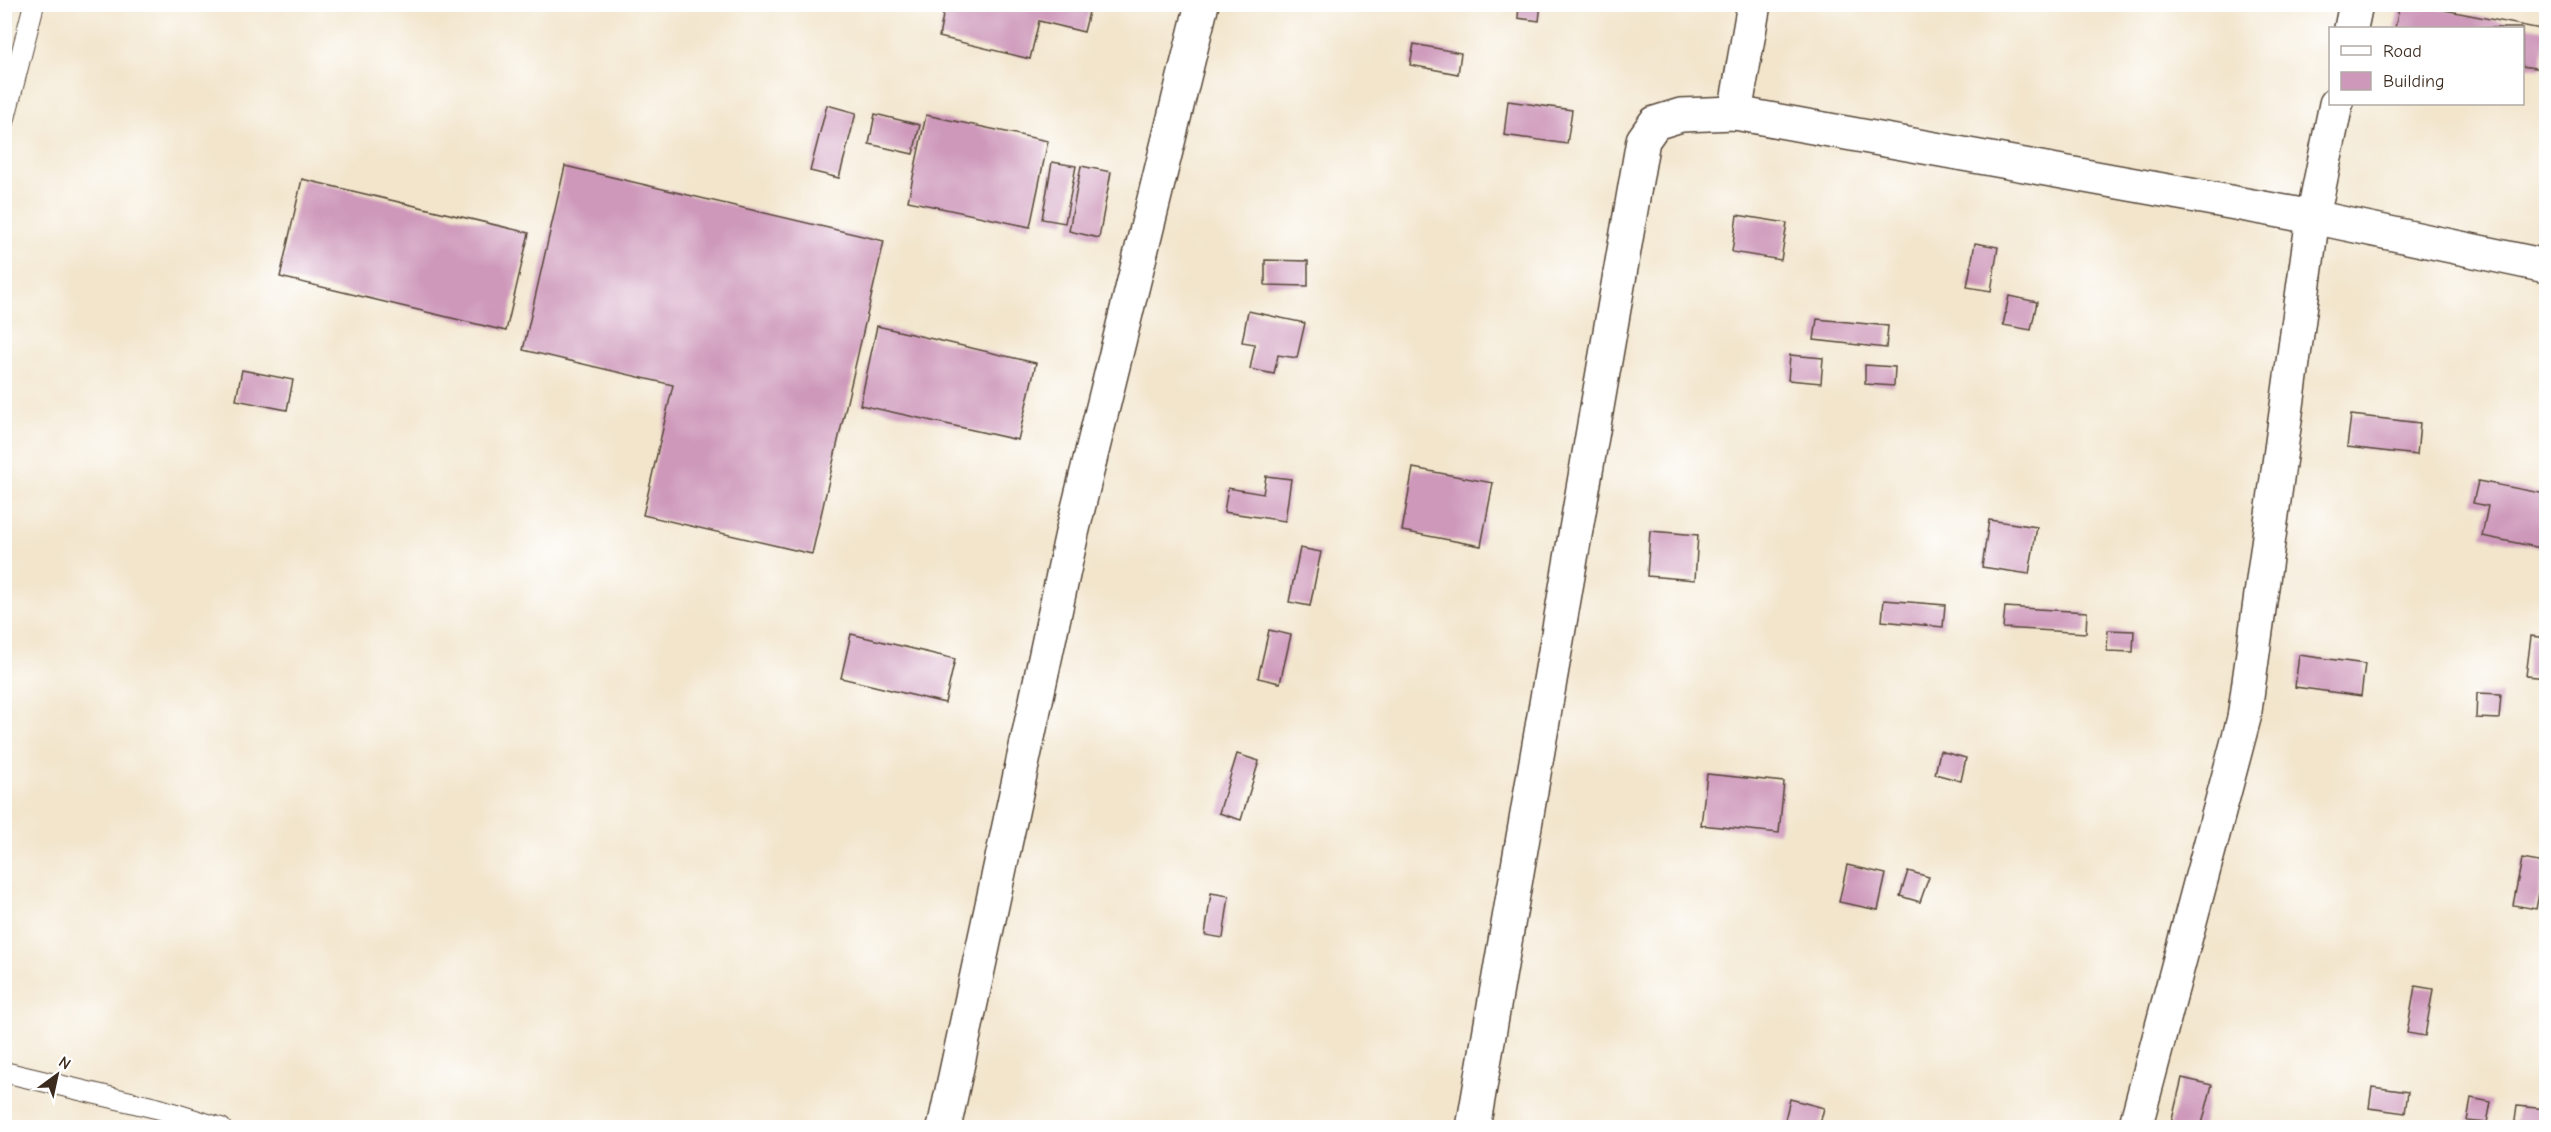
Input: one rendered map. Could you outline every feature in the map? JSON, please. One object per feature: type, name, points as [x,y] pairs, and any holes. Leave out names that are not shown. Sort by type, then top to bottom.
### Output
[{"type":"street","points":[[944,1128],[1072,533],[1202,4]]},
{"type":"street","points":[[1735,113],[1754,4]]},
{"type":"street","points":[[2351,27],[2356,4]]},
{"type":"street","points":[[2135,1128],[2244,718],[2313,217],[2336,105]]},
{"type":"street","points":[[1473,1128],[1643,140],[1655,123],[1681,115],[1735,113],[2313,217],[2547,266]]},
{"type":"lane","points":[[4,122],[34,4]]},
{"type":"lane","points":[[4,1072],[148,1106],[221,1128]]},
{"type":"building","points":[[945,4],[1091,4],[1084,32],[1039,21],[1030,59],[939,37]]},
{"type":"building","points":[[1519,4],[1541,4],[1539,21],[1518,18]]},
{"type":"building","points":[[2400,4],[2414,4],[2546,30],[2541,69],[2524,66],[2524,27],[2395,27]]},
{"type":"building","points":[[1414,44],[1461,53],[1458,74],[1410,65]]},
{"type":"building","points":[[1508,101],[1572,110],[1567,144],[1504,135]]},
{"type":"building","points":[[827,105],[856,113],[839,178],[810,171]]},
{"type":"building","points":[[875,114],[920,125],[913,154],[869,144]]},
{"type":"building","points":[[926,115],[1048,141],[1030,227],[908,201]]},
{"type":"building","points":[[1052,162],[1076,166],[1065,223],[1042,219]]},
{"type":"building","points":[[565,166],[884,241],[812,554],[643,515],[673,385],[523,350]]},
{"type":"building","points":[[1081,166],[1111,172],[1099,238],[1069,231]]},
{"type":"building","points":[[302,179],[529,233],[506,331],[280,277]]},
{"type":"building","points":[[1737,215],[1787,223],[1781,260],[1732,252]]},
{"type":"building","points":[[1975,243],[1998,247],[1991,291],[1967,287]]},
{"type":"building","points":[[1265,260],[1308,261],[1308,286],[1265,285]]},
{"type":"building","points":[[2009,296],[2037,302],[2031,330],[2003,325]]},
{"type":"building","points":[[1248,311],[1305,323],[1297,358],[1278,355],[1274,374],[1250,369],[1255,344],[1242,342]]},
{"type":"building","points":[[1817,319],[1888,326],[1886,348],[1814,340]]},
{"type":"building","points":[[877,326],[1036,363],[1018,440],[860,405]]},
{"type":"building","points":[[1790,355],[1823,358],[1821,383],[1788,380]]},
{"type":"building","points":[[1865,365],[1895,367],[1894,386],[1865,384]]},
{"type":"building","points":[[242,370],[293,380],[287,410],[236,400]]},
{"type":"building","points":[[2351,415],[2420,423],[2417,455],[2347,447]]},
{"type":"building","points":[[1413,468],[1493,483],[1481,546],[1402,531]]},
{"type":"building","points":[[1266,476],[1291,479],[1285,521],[1224,512],[1228,488],[1263,494]]},
{"type":"building","points":[[2478,481],[2546,494],[2546,549],[2482,536],[2488,506],[2473,503]]},
{"type":"building","points":[[1989,520],[2037,527],[2029,574],[1982,567]]},
{"type":"building","points":[[1650,531],[1698,535],[1695,580],[1647,576]]},
{"type":"building","points":[[1300,548],[1321,552],[1310,606],[1289,602]]},
{"type":"building","points":[[1884,600],[1945,605],[1943,627],[1882,621]]},
{"type":"building","points":[[2005,607],[2087,612],[2086,633],[2003,628]]},
{"type":"building","points":[[1269,630],[1291,635],[1280,683],[1258,678]]},
{"type":"building","points":[[2108,630],[2134,631],[2133,652],[2107,651]]},
{"type":"building","points":[[851,634],[955,659],[945,703],[841,678]]},
{"type":"building","points":[[2531,636],[2546,638],[2546,678],[2526,676]]},
{"type":"building","points":[[2299,655],[2365,664],[2361,696],[2295,687]]},
{"type":"building","points":[[2477,693],[2501,694],[2499,719],[2476,718]]},
{"type":"building","points":[[1940,751],[1966,758],[1961,781],[1935,774]]},
{"type":"building","points":[[1237,754],[1259,761],[1241,820],[1219,813]]},
{"type":"building","points":[[1707,774],[1784,782],[1779,833],[1701,825]]},
{"type":"building","points":[[2522,859],[2545,863],[2536,909],[2513,905]]},
{"type":"building","points":[[1847,865],[1886,874],[1878,910],[1839,902]]},
{"type":"building","points":[[1908,871],[1929,877],[1920,902],[1900,896]]},
{"type":"building","points":[[1211,893],[1229,896],[1223,938],[1205,935]]},
{"type":"building","points":[[2415,986],[2433,989],[2425,1036],[2407,1033]]},
{"type":"building","points":[[2182,1078],[2212,1085],[2201,1128],[2170,1128]]},
{"type":"building","points":[[2372,1087],[2408,1092],[2405,1113],[2369,1108]]},
{"type":"building","points":[[2471,1098],[2491,1102],[2487,1123],[2467,1121]]},
{"type":"building","points":[[1790,1099],[1824,1108],[1819,1128],[1783,1128]]},
{"type":"building","points":[[2517,1106],[2546,1109],[2546,1128],[2514,1128]]}]
